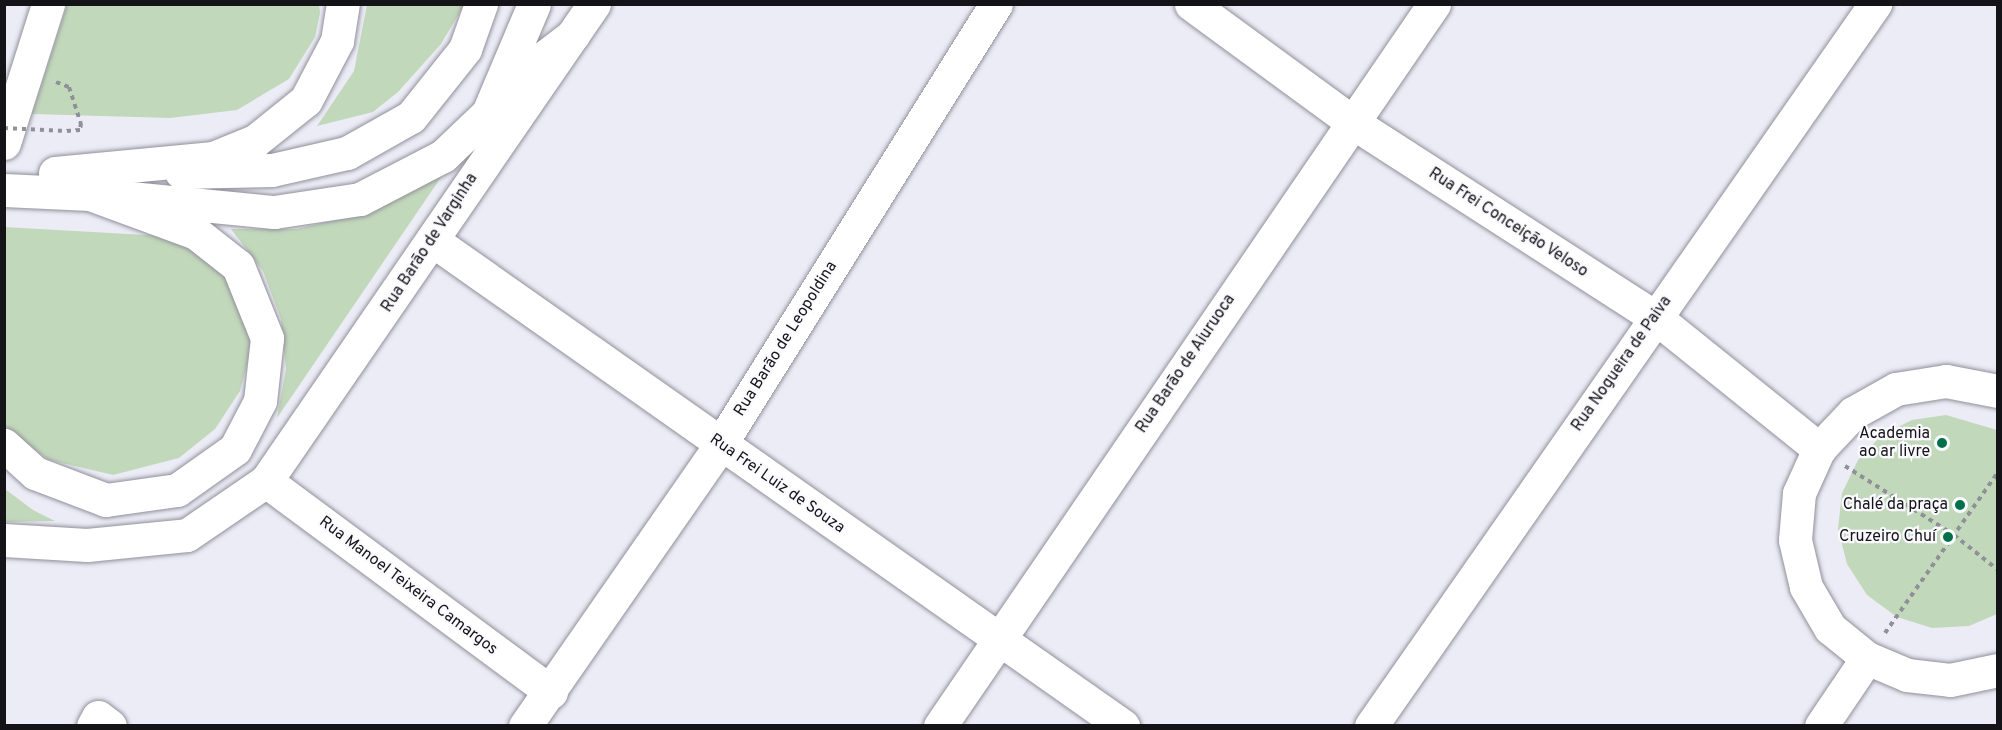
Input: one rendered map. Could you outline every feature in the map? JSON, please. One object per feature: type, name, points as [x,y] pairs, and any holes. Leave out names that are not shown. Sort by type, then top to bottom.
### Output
[{"type":"main road","points":[[4,143],[48,4]]},
{"type":"main road","points":[[79,184],[213,158],[255,141],[306,100],[337,41],[343,4]]},
{"type":"main road","points":[[4,190],[272,170],[348,153],[411,117],[465,49],[481,4]]},
{"type":"main road","points":[[4,170],[79,184],[274,212],[360,199],[443,156],[488,113],[500,91],[534,4]]},
{"type":"main road","name":"Rua Barão de Varginha","points":[[266,481],[594,4]]},
{"type":"main road","name":"Rua Barão de Leopoldina","points":[[525,726],[720,445],[996,4]]},
{"type":"main road","name":"Rua Frei Conceição Veloso","points":[[1191,4],[1352,122],[1655,317],[1819,449]]},
{"type":"main road","name":"Rua Barão de Aiuruoca","points":[[940,726],[1434,4]]},
{"type":"main road","name":"Rua Nogueira de Paiva","points":[[1371,726],[1875,4]]},
{"type":"main road","points":[[500,91],[573,35]]},
{"type":"main road","points":[[4,445],[35,474],[106,500],[177,490],[235,449],[260,401],[267,338],[238,267],[196,233],[79,184]]},
{"type":"main road","name":"Rua Frei Luiz de Souza","points":[[432,240],[720,445],[1123,726]]},
{"type":"main road","points":[[1998,391],[1946,381],[1896,389],[1853,413],[1819,449],[1799,493],[1795,540],[1806,587],[1830,628],[1867,658],[1907,675],[1950,680],[1998,670]]},
{"type":"main road","points":[[4,540],[87,545],[187,535],[266,481]]},
{"type":"main road","name":"Rua Manoel Teixeira Camargos","points":[[266,481],[550,692]]},
{"type":"main road","points":[[1821,726],[1867,658]]},
{"type":"path","points":[[4,128],[80,130],[81,123],[69,87]]},
{"type":"path","points":[[1819,449],[1954,535],[1998,570]]},
{"type":"path","points":[[1867,658],[1998,472]]},
{"type":"green space","points":[[319,4],[320,13],[315,37],[289,79],[237,110],[170,118],[32,114],[67,5]]},
{"type":"green space","points":[[367,5],[464,5],[441,44],[398,92],[373,112],[317,126],[354,71]]},
{"type":"green space","points":[[446,170],[277,418],[286,369],[281,319],[263,271],[231,229],[296,229],[359,215]]},
{"type":"green space","points":[[4,227],[164,236],[185,242],[235,283],[252,346],[240,391],[215,429],[179,458],[113,475],[49,460],[13,434],[4,425]]},
{"type":"green space","points":[[1946,415],[1997,430],[1997,614],[1969,626],[1932,628],[1897,617],[1867,595],[1847,564],[1838,529],[1842,493],[1858,460],[1882,435],[1912,420]]},
{"type":"green space","points":[[5,489],[33,510],[55,521],[5,522]]},
{"type":"place","name":"Academia ao ar livre","points":[[1942,443]]},
{"type":"place","name":"Chalé da praça","points":[[1960,505]]},
{"type":"place","name":"Cruzeiro Chuí","points":[[1948,537]]}]
